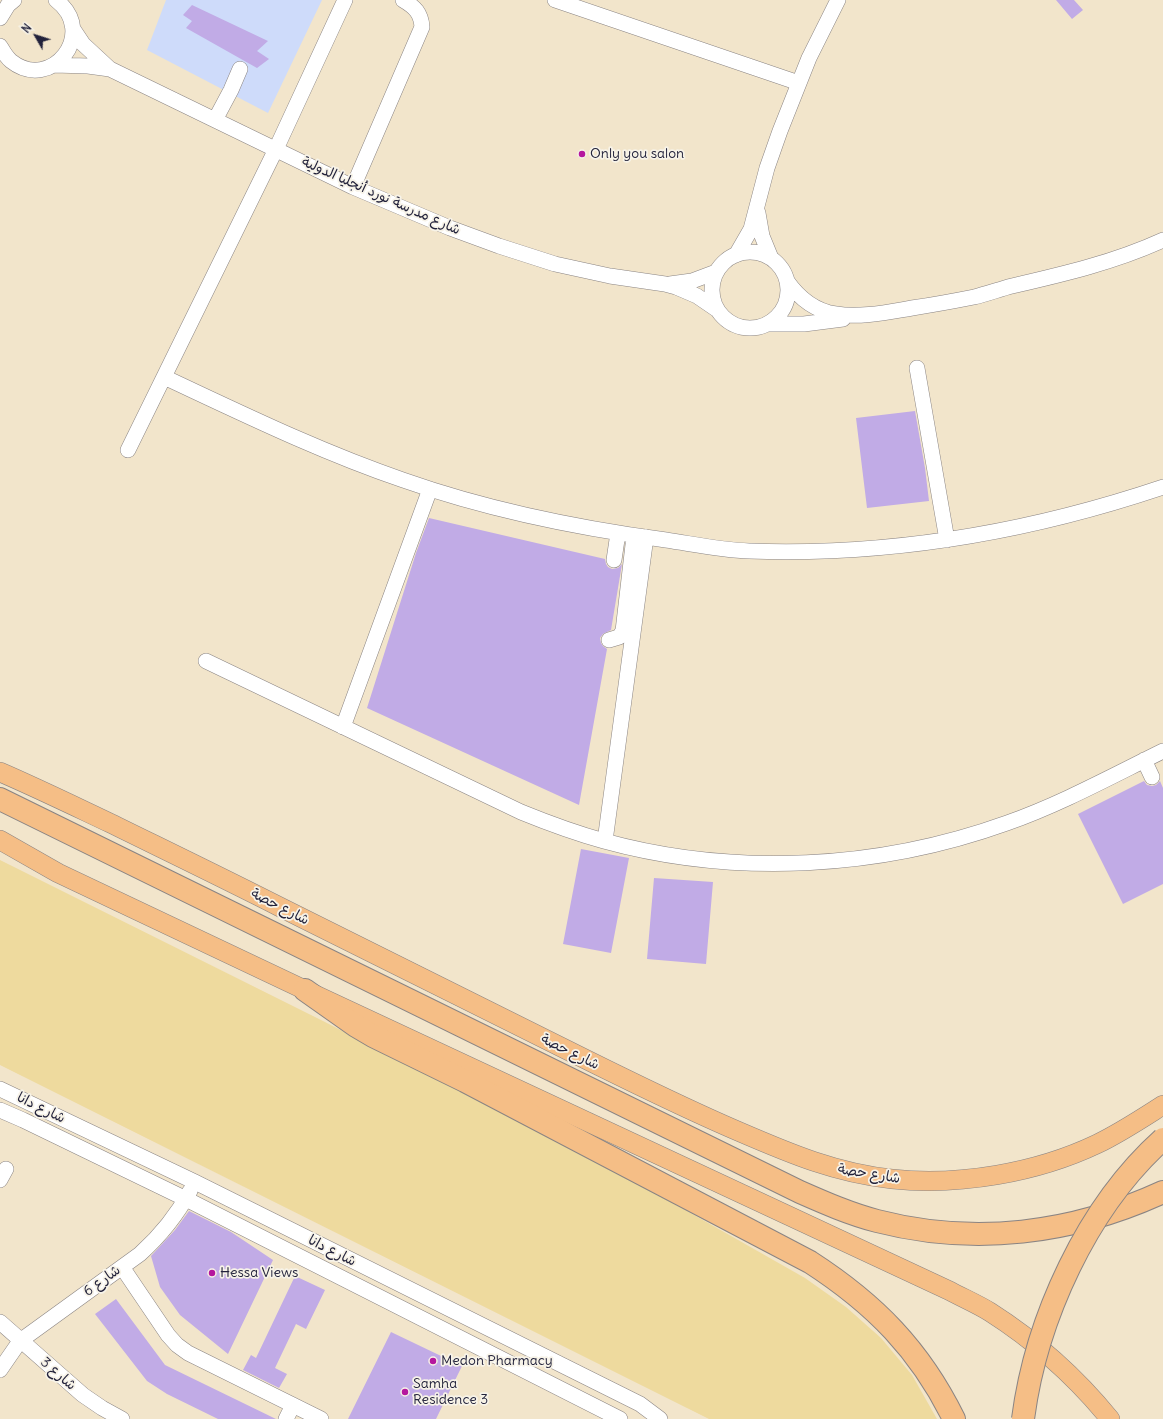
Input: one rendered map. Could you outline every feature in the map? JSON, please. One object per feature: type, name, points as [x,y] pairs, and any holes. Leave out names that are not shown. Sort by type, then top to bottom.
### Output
[{"type":"highway","points":[[0,799],[837,1209],[876,1221],[916,1230],[956,1234],[996,1234],[1043,1230],[1090,1220],[1134,1205],[1163,1192]]},
{"type":"highway","points":[[305,990],[356,1026],[373,1036],[465,1081],[810,1262],[861,1298],[884,1320],[924,1367],[942,1394],[954,1419]]},
{"type":"highway","points":[[1023,1419],[1025,1403],[1035,1362],[1047,1322],[1063,1281],[1082,1244],[1104,1208],[1129,1173],[1163,1139]]},
{"type":"main road","name":"شارع حصة","points":[[3,770],[682,1108],[784,1151],[833,1168],[862,1175],[926,1181],[956,1180],[992,1175],[1034,1166],[1074,1154],[1099,1143],[1163,1106]]},
{"type":"main road","points":[[0,840],[58,872],[305,990],[950,1291],[988,1312],[1025,1336],[1059,1364],[1090,1395],[1110,1419]]},
{"type":"street","points":[[0,18],[8,5],[14,0]]},
{"type":"street","points":[[56,0],[67,7]]},
{"type":"street","points":[[128,450],[276,149],[345,0]]},
{"type":"street","points":[[353,187],[422,27],[418,11],[403,0]]},
{"type":"street","points":[[555,0],[799,83]]},
{"type":"street","points":[[736,255],[751,229],[767,168],[780,130],[818,40],[838,0]]},
{"type":"street","name":"شارع مدرسة نورد أنجليا الدولية","points":[[67,7],[74,29],[83,44],[110,69],[353,187],[450,228],[522,254],[589,272],[638,281],[666,284],[687,291],[707,302],[716,309]]},
{"type":"street","points":[[54,65],[65,56],[72,43],[74,29]]},
{"type":"street","name":"شارع مدرسة نورد أنجليا الدولية","points":[[2,53],[21,67],[32,70],[43,69],[54,65],[88,66],[110,69]]},
{"type":"street","points":[[215,120],[231,90],[240,68]]},
{"type":"street","points":[[758,201],[759,225],[771,258]]},
{"type":"street","points":[[767,324],[786,325],[823,322],[974,297],[1012,286],[1087,268],[1124,256],[1163,240]]},
{"type":"street","points":[[787,281],[788,294],[783,309],[779,315],[767,324],[755,328],[742,328],[727,321],[716,309],[713,300],[712,281],[721,265],[736,255],[744,252],[754,252],[763,254],[778,264],[787,281],[798,295],[813,306],[835,314],[860,315]]},
{"type":"street","name":"شارع مدرسة نورد أنجليا الدولية","points":[[666,284],[692,281],[716,272]]},
{"type":"street","points":[[918,368],[947,540]]},
{"type":"street","points":[[164,377],[332,454],[368,468],[485,506],[575,526],[745,551],[846,550],[947,540],[1059,518],[1163,487]]},
{"type":"street","points":[[343,727],[430,489]]},
{"type":"street","points":[[614,560],[618,533]]},
{"type":"street","points":[[609,640],[619,637],[623,631],[626,571],[640,536]]},
{"type":"street","points":[[605,841],[640,536]]},
{"type":"street","points":[[206,661],[521,812],[551,824],[605,841],[679,856],[745,862],[812,862],[878,855],[944,842],[1008,823],[1039,811],[1163,751]]},
{"type":"street","points":[[1144,760],[1152,777]]},
{"type":"street","name":"شارع دانا","points":[[0,1089],[195,1182],[640,1404],[660,1419]]},
{"type":"street","name":"شارع دانا","points":[[0,1110],[186,1199],[620,1419]]},
{"type":"street","name":"شارع 6","points":[[0,1370],[20,1341],[140,1254],[157,1238],[172,1221],[195,1182]]},
{"type":"street","points":[[122,1267],[168,1336],[177,1345],[188,1353],[321,1419]]},
{"type":"street","name":"شارع 3","points":[[0,1322],[83,1395],[122,1419]]},
{"type":"street","points":[[286,1419],[293,1405]]},
{"type":"shaded area","points":[[166,0],[322,0],[268,113],[147,50]]},
{"type":"sand","points":[[0,860],[524,1123],[680,1207],[805,1278],[846,1307],[881,1338],[912,1375],[937,1419],[709,1419],[0,1065]]},
{"type":"building","points":[[1056,0],[1074,0],[1083,10],[1072,19]]},
{"type":"building","points":[[192,5],[268,41],[257,51],[269,59],[257,68],[186,28],[192,21],[183,15]]},
{"type":"building","points":[[915,411],[929,501],[867,508],[856,418]]},
{"type":"building","points":[[429,518],[605,559],[608,567],[612,569],[618,568],[622,564],[611,630],[603,634],[600,638],[601,643],[607,649],[579,805],[367,708],[416,553]]},
{"type":"building","points":[[1144,781],[1147,785],[1152,786],[1156,785],[1160,781],[1163,788],[1163,884],[1123,904],[1078,814]]},
{"type":"building","points":[[581,849],[629,858],[611,953],[563,944]]},
{"type":"building","points":[[654,878],[713,882],[706,964],[647,959]]},
{"type":"building","name":"Hessa Views","points":[[189,1211],[231,1232],[273,1260],[228,1354],[180,1315],[160,1287],[151,1256],[175,1230]]},
{"type":"building","points":[[295,1276],[325,1290],[306,1329],[296,1324],[275,1368],[287,1374],[279,1388],[243,1370],[251,1355],[256,1358]]},
{"type":"building","points":[[116,1299],[165,1365],[276,1419],[218,1419],[167,1394],[147,1381],[95,1314]]},
{"type":"building","name":"Samha Residence 3","points":[[391,1332],[462,1366],[436,1419],[348,1419]]},
{"type":"place","name":"Only you salon","points":[[582,154]]},
{"type":"place","name":"Hessa Views","points":[[212,1273]]},
{"type":"place","name":"Medon Pharmacy","points":[[433,1361]]},
{"type":"place","name":"Samha Residence 3","points":[[405,1392]]}]
